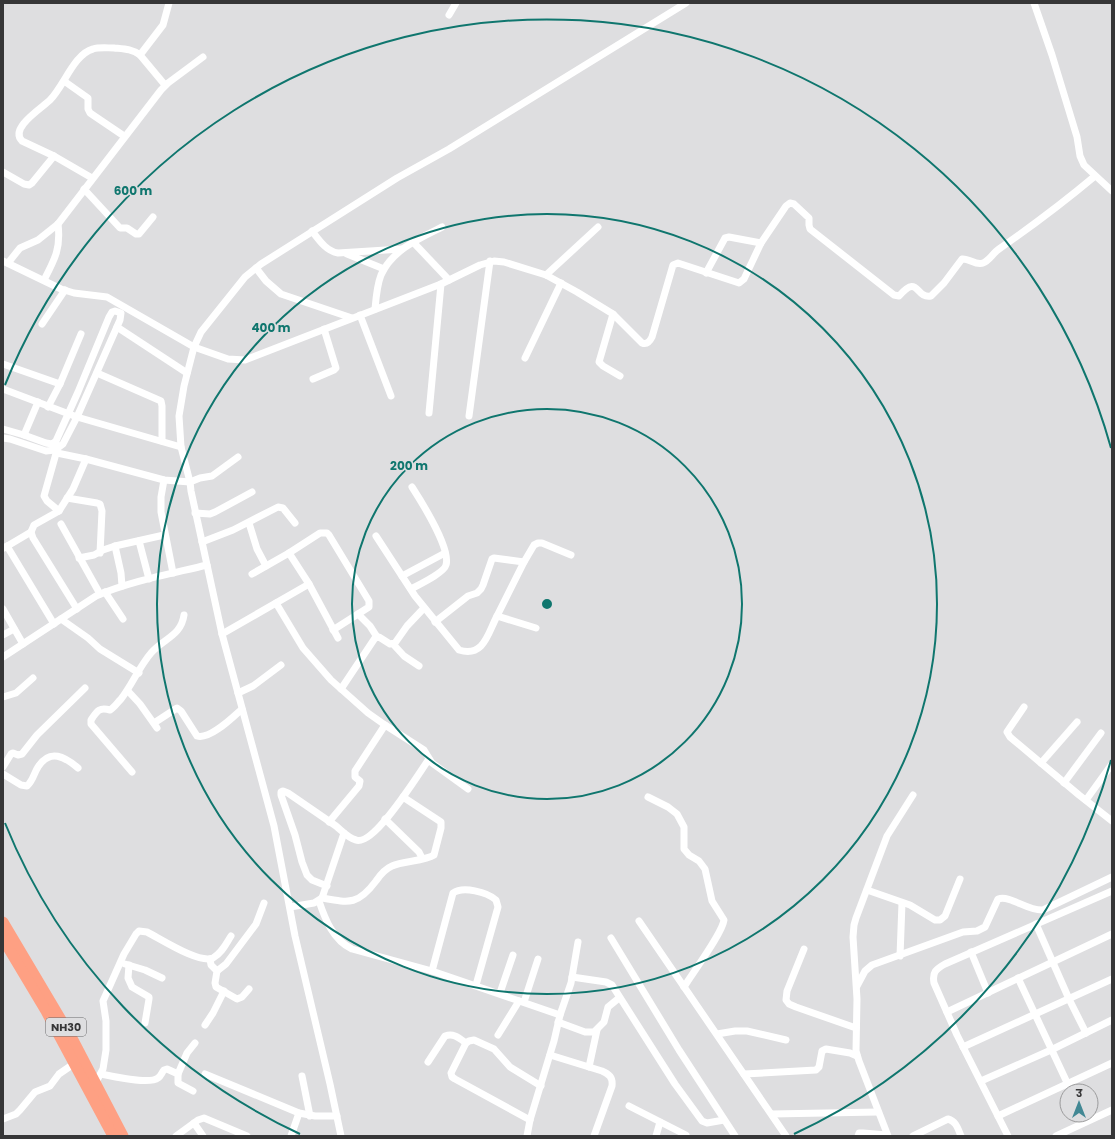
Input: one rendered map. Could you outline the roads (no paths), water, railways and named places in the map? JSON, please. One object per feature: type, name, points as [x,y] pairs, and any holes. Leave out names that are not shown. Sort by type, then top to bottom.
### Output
[{"type":"highway","name":"NH30","points":[[3,922],[98,1078],[123,1136]]},
{"type":"highway","name":"NH30","points":[[3,939],[46,1010],[113,1136]]},
{"type":"street","points":[[140,54],[163,25],[169,3]]},
{"type":"street","points":[[450,15],[456,3]]},
{"type":"street","points":[[341,1136],[290,907],[274,826],[222,634],[190,482],[181,447],[179,416],[194,347],[201,332],[245,277],[256,268],[397,178],[468,138],[686,3]]},
{"type":"street","points":[[1034,3],[1052,55],[1077,137],[1080,156],[1084,164],[1112,191]]},
{"type":"street","points":[[92,178],[54,156],[25,143],[20,139],[18,134],[20,127],[50,99],[83,54],[92,49],[131,50],[140,54],[165,85]]},
{"type":"street","points":[[203,57],[165,85],[124,136],[58,224],[38,240],[20,248],[5,263],[74,293],[107,297],[194,347],[228,359],[241,361],[441,284],[490,261],[504,262],[546,275],[613,314],[642,343],[646,344],[652,337],[674,265],[678,263],[736,282],[742,282],[761,243],[786,206],[792,204],[809,218],[810,229],[894,296],[899,296],[906,288],[910,286],[914,287],[924,295],[930,296],[944,283],[962,259],[979,264],[984,263],[995,252],[1044,217],[1095,176]]},
{"type":"street","points":[[64,81],[88,98],[88,109],[90,113],[124,136]]},
{"type":"street","points":[[3,172],[24,184],[29,185],[54,156]]},
{"type":"street","points":[[84,189],[120,228],[127,228],[136,234],[139,234],[153,217]]},
{"type":"street","points":[[44,280],[57,253],[59,241],[58,224]]},
{"type":"street","points":[[375,309],[378,285],[384,269],[402,249],[442,227]]},
{"type":"street","points":[[546,275],[598,227]]},
{"type":"street","points":[[312,231],[330,250],[345,254],[384,269]]},
{"type":"street","points":[[706,273],[725,238],[729,236],[761,243]]},
{"type":"street","points":[[413,242],[449,280]]},
{"type":"street","points":[[345,254],[402,249]]},
{"type":"street","points":[[469,416],[490,261]]},
{"type":"street","points":[[256,268],[266,281],[281,294],[352,318]]},
{"type":"street","points":[[525,358],[560,283]]},
{"type":"street","points":[[429,413],[441,284]]},
{"type":"street","points":[[42,324],[65,290]]},
{"type":"street","points":[[3,429],[49,444],[54,443],[69,414],[109,316],[115,311],[121,313],[122,316],[77,417],[63,444],[57,451]]},
{"type":"street","points":[[613,314],[600,362],[603,366],[620,376]]},
{"type":"street","points":[[360,315],[391,396]]},
{"type":"street","points":[[117,327],[188,373]]},
{"type":"street","points":[[314,379],[336,368],[324,329]]},
{"type":"street","points":[[48,407],[60,384],[81,334]]},
{"type":"street","points":[[4,367],[60,384]]},
{"type":"street","points":[[97,373],[161,401],[162,440]]},
{"type":"street","points":[[3,389],[77,417],[162,440],[181,447]]},
{"type":"street","points":[[24,435],[38,402]]},
{"type":"street","points":[[3,438],[46,451],[57,451],[164,480],[190,482],[200,478],[212,476],[238,457]]},
{"type":"street","points":[[56,440],[57,451],[44,496],[47,501],[59,511]]},
{"type":"street","points":[[54,624],[5,547],[31,532],[34,525],[59,511],[75,484],[86,459]]},
{"type":"street","points":[[164,480],[160,512],[173,573]]},
{"type":"street","points":[[411,589],[444,568],[446,565],[445,553],[436,528],[427,510],[412,487]]},
{"type":"street","points":[[196,512],[210,514],[252,492]]},
{"type":"street","points":[[67,498],[100,504],[102,511],[100,553]]},
{"type":"street","points":[[202,542],[249,523],[276,507],[281,507],[295,523]]},
{"type":"street","points":[[249,523],[257,549],[266,566]]},
{"type":"street","points":[[61,524],[79,558],[102,593],[123,619]]},
{"type":"street","points":[[31,532],[33,538],[77,609]]},
{"type":"street","points":[[252,574],[289,554],[320,533],[329,535],[369,602],[369,607],[333,630]]},
{"type":"street","points":[[79,558],[100,553],[115,546],[164,535]]},
{"type":"street","points":[[376,536],[424,608],[459,650],[464,651],[476,650],[484,645],[497,616],[534,545],[538,542],[571,555]]},
{"type":"street","points":[[139,541],[148,580]]},
{"type":"street","points":[[115,546],[121,573],[122,586]]},
{"type":"street","points":[[402,576],[445,553]]},
{"type":"street","points":[[289,554],[309,584],[338,638]]},
{"type":"street","points":[[435,622],[468,596],[477,593],[483,585],[492,559],[524,562]]},
{"type":"street","points":[[3,657],[102,593],[122,586],[207,565]]},
{"type":"street","points":[[222,634],[309,584]]},
{"type":"street","points":[[276,603],[303,648],[341,689],[384,725],[424,750],[432,763],[468,789]]},
{"type":"street","points":[[392,644],[395,643],[407,626],[424,608]]},
{"type":"street","points":[[3,609],[23,644]]},
{"type":"street","points":[[358,614],[370,626],[377,637]]},
{"type":"street","points":[[132,772],[90,722],[100,709],[103,708],[110,710],[128,691],[152,652],[179,629],[184,615]]},
{"type":"street","points":[[497,616],[536,628]]},
{"type":"street","points":[[61,619],[88,638],[100,649],[139,672]]},
{"type":"street","points":[[3,635],[14,629]]},
{"type":"street","points":[[341,689],[377,637]]},
{"type":"street","points":[[377,637],[382,637],[388,643],[392,644],[404,656],[419,666]]},
{"type":"street","points":[[238,693],[253,686],[281,665]]},
{"type":"street","points":[[3,697],[16,693],[33,678]]},
{"type":"street","points":[[3,767],[11,754],[22,754],[37,735],[85,688]]},
{"type":"street","points":[[128,691],[156,725],[177,708],[181,711],[196,736],[200,737],[221,728],[242,709]]},
{"type":"street","points":[[1024,708],[1008,728],[1008,734],[1064,783],[1112,820]]},
{"type":"street","points":[[1041,763],[1077,722]]},
{"type":"street","points":[[329,822],[359,786],[360,781],[355,777],[355,771],[384,725]]},
{"type":"street","points":[[1064,783],[1100,733]]},
{"type":"street","points":[[3,774],[21,785],[27,786],[31,782],[42,762],[52,756],[67,758],[78,768]]},
{"type":"street","points":[[327,886],[309,878],[306,875],[295,835],[281,797],[281,792],[284,791],[288,793],[355,840],[364,840],[385,819],[403,797],[429,759]]},
{"type":"street","points":[[1086,800],[1112,764]]},
{"type":"street","points":[[858,1136],[862,1133],[887,1135],[857,1056],[857,986],[854,925],[887,836],[913,794]]},
{"type":"street","points":[[320,899],[347,902],[362,897],[386,869],[392,866],[431,857],[434,854],[442,825],[437,819],[403,797]]},
{"type":"street","points":[[648,797],[668,807],[677,814],[684,827],[684,849],[689,855],[700,861],[705,869],[711,898],[724,920],[723,925],[712,944],[684,986]]},
{"type":"street","points":[[385,819],[419,852],[422,858]]},
{"type":"street","points":[[290,907],[314,903],[320,899],[327,886],[344,833]]},
{"type":"street","points":[[857,986],[868,968],[963,932],[982,930],[985,927],[998,899],[1006,898],[1033,910],[1043,910],[1112,877]]},
{"type":"street","points":[[867,890],[910,905],[935,920],[940,920],[945,916],[960,880]]},
{"type":"street","points":[[432,971],[453,893],[461,889],[466,889],[488,895],[496,900],[498,907],[476,985]]},
{"type":"street","points":[[1008,1136],[947,1012],[934,983],[934,972],[941,966],[971,952],[1111,893]]},
{"type":"street","points":[[320,899],[325,918],[332,931],[345,946],[358,952],[432,971],[476,985],[560,1015]]},
{"type":"street","points":[[249,989],[242,997],[237,999],[215,985],[217,971],[226,964],[256,924],[264,903]]},
{"type":"street","points":[[900,956],[902,903]]},
{"type":"street","points":[[639,922],[786,1136]]},
{"type":"street","points":[[1036,924],[1052,962],[1086,1033]]},
{"type":"street","points":[[178,1074],[165,1070],[158,1078],[152,1080],[98,1078],[103,1070],[106,1050],[106,1021],[103,1001],[105,995],[133,938],[139,932],[147,932],[191,956],[200,959],[210,959],[214,957],[220,952],[231,936]]},
{"type":"street","points":[[947,1012],[1112,934]]},
{"type":"street","points":[[611,938],[679,1050],[735,1136]]},
{"type":"street","points":[[527,1136],[530,1120],[572,977],[578,942]]},
{"type":"street","points":[[804,949],[788,990],[786,1000],[789,1004],[796,1007],[856,1028]]},
{"type":"street","points":[[971,952],[988,993]]},
{"type":"street","points":[[500,994],[513,955]]},
{"type":"street","points":[[210,959],[211,966],[217,971]]},
{"type":"street","points":[[498,1035],[522,1001],[538,959]]},
{"type":"street","points":[[121,963],[145,970],[162,978]]},
{"type":"street","points":[[129,965],[127,974],[129,982],[132,987],[147,995],[149,1000],[145,1023]]},
{"type":"street","points":[[572,977],[609,983],[675,1084],[702,1121],[707,1123],[724,1120]]},
{"type":"street","points":[[1018,978],[1067,1083]]},
{"type":"street","points":[[964,1047],[1112,979]]},
{"type":"street","points":[[205,1025],[224,991]]},
{"type":"street","points":[[589,1067],[597,1030],[604,1022],[608,1007],[619,998]]},
{"type":"street","points":[[981,1081],[1052,1050],[1112,1020]]},
{"type":"street","points":[[558,1022],[588,1033],[597,1030]]},
{"type":"street","points":[[717,1034],[747,1031],[786,1040]]},
{"type":"street","points":[[428,1062],[445,1036],[455,1036],[466,1043]]},
{"type":"street","points":[[530,1120],[452,1077],[451,1073],[466,1043],[474,1040],[494,1048],[510,1066],[541,1086]]},
{"type":"street","points":[[193,1091],[178,1083],[178,1074],[187,1053],[195,1043]]},
{"type":"street","points":[[744,1074],[816,1070],[819,1067],[822,1051],[824,1050],[850,1053],[857,1056]]},
{"type":"street","points":[[550,1055],[609,1074],[612,1081],[607,1102],[594,1136]]},
{"type":"street","points":[[3,1119],[16,1114],[35,1092],[50,1086],[59,1074],[75,1063]]},
{"type":"street","points":[[1078,1083],[1112,1063]]},
{"type":"street","points":[[205,1074],[299,1113],[310,1116],[337,1116]]},
{"type":"street","points":[[302,1076],[310,1116]]},
{"type":"street","points":[[998,1116],[1059,1092]]},
{"type":"street","points":[[629,1106],[686,1135]]},
{"type":"street","points":[[1099,1116],[1112,1110]]},
{"type":"street","points":[[772,1114],[878,1112]]},
{"type":"street","points":[[291,1136],[299,1113]]},
{"type":"street","points":[[176,1136],[201,1118],[208,1119],[247,1136]]},
{"type":"street","points":[[913,1136],[925,1133],[948,1119],[956,1124],[961,1136]]},
{"type":"street","points":[[656,1136],[660,1122]]},
{"type":"street","points":[[194,1123],[196,1128],[203,1136]]},
{"type":"street","points":[[1056,1136],[1083,1123]]}]
